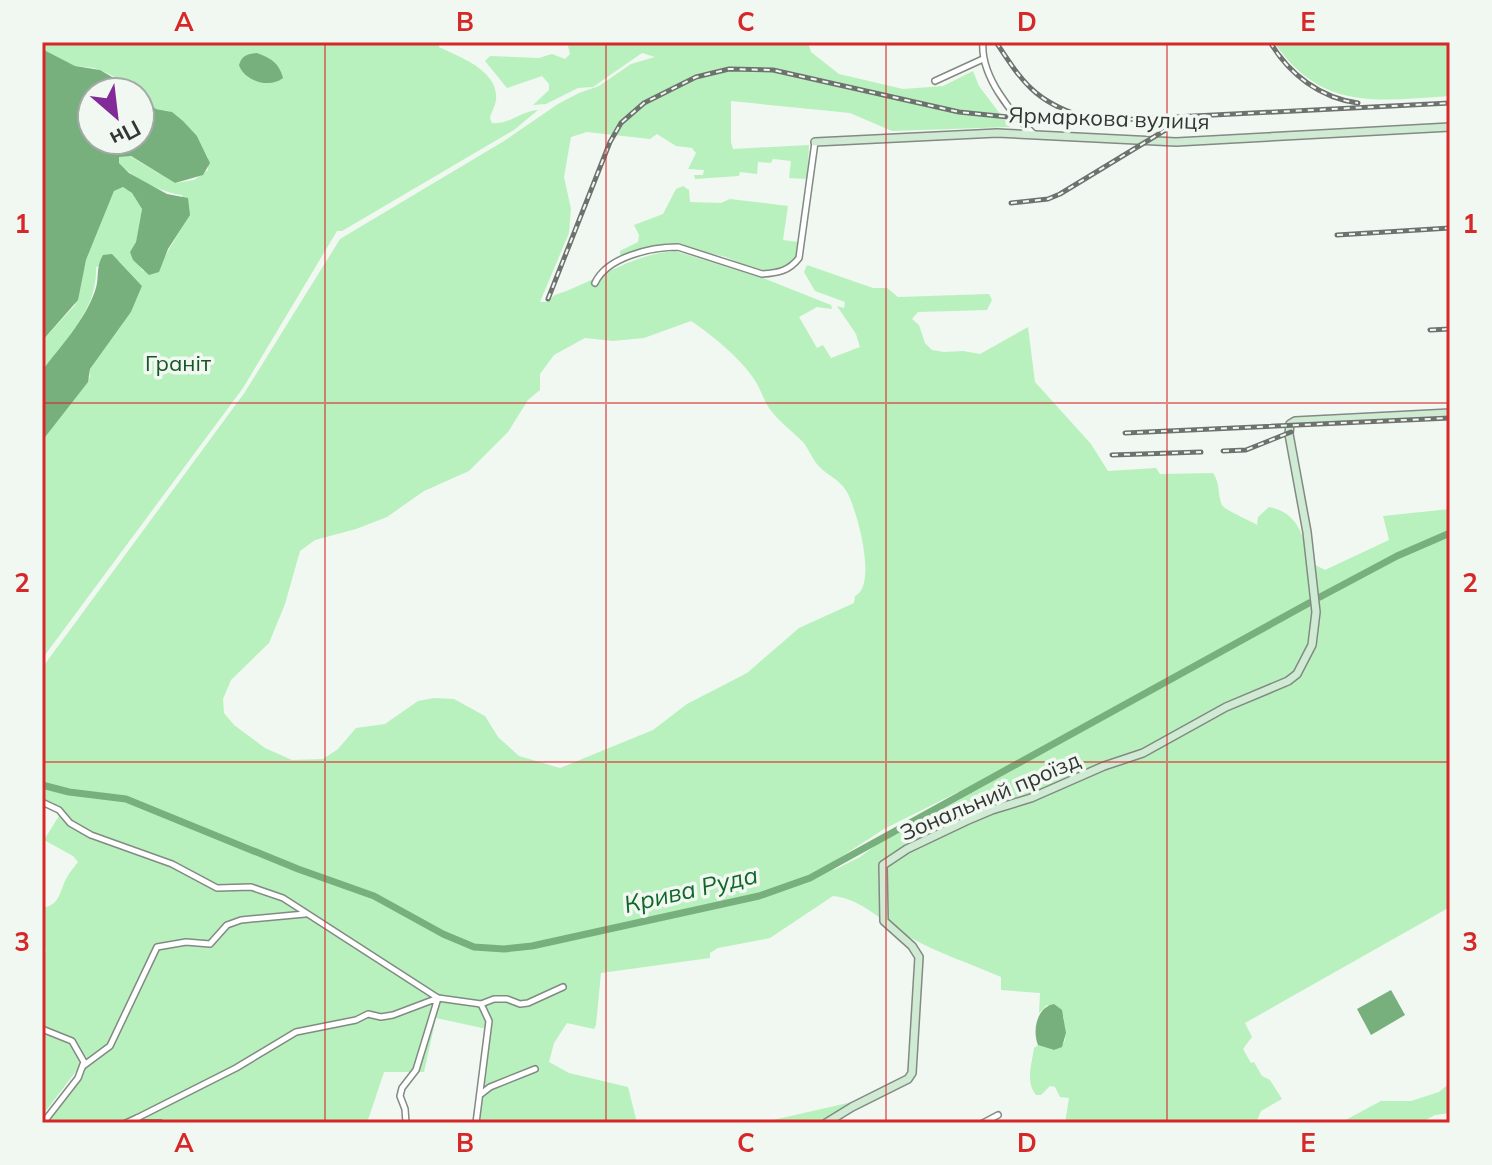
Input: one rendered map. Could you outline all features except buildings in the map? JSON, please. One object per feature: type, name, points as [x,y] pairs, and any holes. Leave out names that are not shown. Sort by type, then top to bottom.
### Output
[{"type":"street","points":[[983,42],[983,59],[988,72],[1003,97],[1035,135]]},
{"type":"street","points":[[935,81],[983,59]]},
{"type":"street","name":"Ярмаркова вулиця","points":[[815,142],[997,133],[1176,142],[1450,127]]},
{"type":"street","points":[[595,283],[600,272],[613,263],[664,247],[678,247],[762,274],[775,274],[793,266],[799,258],[815,142]]},
{"type":"street","name":"Зональний проїзд","points":[[826,1123],[908,1079],[912,1073],[919,957],[912,946],[884,921],[883,865],[907,849],[966,821],[1051,791],[1104,766],[1143,753],[1226,707],[1292,678],[1304,664],[1315,630],[1311,560],[1289,434],[1291,422],[1450,413]]},
{"type":"street","points":[[42,802],[52,805],[70,823],[91,835],[172,864],[217,888],[251,887],[283,898],[438,998],[481,1004],[494,999],[507,999],[520,1004],[563,987]]},
{"type":"street","points":[[83,1066],[110,1046],[157,947],[186,942],[210,944],[227,925],[241,920],[305,914]]},
{"type":"street","points":[[126,1123],[236,1068],[296,1032],[356,1020],[368,1014],[381,1017],[393,1015],[438,998]]},
{"type":"street","points":[[406,1123],[400,1096],[402,1088],[416,1070],[438,998]]},
{"type":"street","points":[[476,1123],[489,1021],[481,1004]]},
{"type":"street","points":[[42,1029],[72,1041],[82,1055],[83,1066],[78,1078],[43,1123]]},
{"type":"street","points":[[481,1094],[490,1087],[535,1069]]},
{"type":"street","points":[[983,1123],[998,1115]]},
{"type":"street","points":[[137,1120],[160,1123]]},
{"type":"green space","name":"Граніт","points":[[42,42],[303,42],[317,45],[322,42],[439,42],[439,47],[467,60],[491,80],[496,100],[490,118],[492,123],[538,110],[514,130],[342,231],[337,231],[243,388],[42,659],[42,441],[90,377],[90,369],[131,312],[142,286],[119,261],[96,267],[92,296],[86,310],[42,371],[42,341],[75,305],[86,260],[114,191],[123,187],[132,193],[142,209],[136,242],[130,252],[143,271],[164,258],[187,219],[182,195],[148,184],[125,169],[119,163],[119,157],[130,156],[175,183],[194,180],[208,170],[208,158],[197,136],[169,111],[156,109],[156,76],[112,76],[95,68],[75,66],[44,51]]},
{"type":"green space","points":[[567,42],[808,42],[811,52],[839,74],[903,89],[943,86],[973,71],[979,86],[1010,127],[892,131],[850,113],[731,101],[733,149],[809,145],[807,179],[789,178],[791,161],[773,159],[771,163],[758,162],[757,174],[740,172],[739,176],[695,179],[694,175],[703,175],[704,170],[688,169],[696,153],[692,148],[676,146],[657,134],[650,139],[587,132],[571,137],[564,177],[571,209],[569,233],[540,302],[546,302],[555,295],[643,257],[675,251],[763,278],[831,305],[832,309],[817,307],[799,317],[817,348],[823,345],[831,358],[860,347],[856,334],[837,306],[844,308],[845,302],[815,291],[804,272],[807,265],[873,288],[887,288],[898,297],[989,294],[992,300],[987,310],[918,312],[912,319],[919,325],[925,343],[932,350],[944,352],[980,354],[1028,327],[1035,382],[1091,444],[1108,471],[1156,468],[1160,474],[1213,473],[1224,507],[1257,525],[1258,517],[1269,507],[1286,514],[1302,534],[1308,561],[1325,570],[1389,540],[1383,516],[1450,509],[1450,907],[1245,1023],[1252,1037],[1243,1049],[1282,1099],[1261,1111],[1256,1123],[1065,1123],[1069,1098],[1060,1097],[1055,1087],[1050,1086],[1041,1095],[1036,1095],[1031,1084],[1034,1048],[1038,1045],[1054,1050],[1065,1040],[1064,1017],[1047,1005],[1039,1013],[1040,993],[1001,990],[1001,977],[920,943],[864,907],[833,896],[770,938],[718,948],[710,953],[710,958],[601,973],[594,1029],[567,1023],[554,1043],[549,1062],[569,1073],[628,1087],[637,1123],[472,1123],[487,1029],[436,1018],[424,1072],[384,1072],[367,1123],[42,1123],[68,1090],[86,1057],[74,1040],[42,1028],[42,958],[46,950],[42,947],[42,908],[56,901],[78,862],[44,840],[62,811],[52,802],[42,802],[42,668],[245,392],[340,239],[504,141],[558,104],[599,86],[631,64],[655,57],[642,53],[593,87],[578,88],[546,104],[533,105],[549,90],[549,84],[542,76],[507,88],[485,61],[490,56],[539,58],[552,54],[565,59],[570,54]],"holes":[[[691,321],[741,363],[772,412],[803,442],[820,467],[847,492],[856,514],[865,563],[862,589],[855,596],[854,603],[799,628],[747,673],[687,704],[653,730],[560,768],[519,756],[498,737],[485,716],[454,699],[418,701],[385,724],[356,728],[338,749],[323,759],[292,760],[265,748],[234,725],[224,713],[223,699],[231,680],[269,643],[285,604],[300,551],[315,540],[387,517],[424,491],[469,471],[508,432],[528,400],[540,390],[540,374],[554,355],[585,338],[613,341],[644,338]],[[958,792],[961,799],[880,842],[860,857],[834,870],[827,866],[884,829]]]},
{"type":"green space","points":[[1274,42],[1450,42],[1450,96],[1374,99],[1331,91],[1292,64]]},
{"type":"green space","points":[[683,186],[689,190],[690,202],[721,203],[730,199],[788,206],[783,240],[799,242],[796,259],[787,266],[759,272],[726,257],[668,243],[620,255],[620,251],[638,242],[639,235],[634,225],[663,214],[676,189]]},
{"type":"green space","points":[[42,1030],[71,1045],[83,1062],[42,1116]]},
{"type":"green space","points":[[1450,1083],[1450,1113],[1435,1115],[1420,1123],[1340,1123],[1381,1101],[1411,1101],[1439,1092]]},
{"type":"green space","points":[[861,1100],[821,1123],[760,1123]]},
{"type":"shaded area","points":[[42,49],[75,66],[100,70],[110,76],[76,76],[76,156],[131,156],[119,157],[119,163],[129,173],[167,194],[188,198],[190,215],[168,249],[159,272],[149,275],[133,260],[130,252],[136,242],[142,209],[132,193],[123,187],[114,191],[86,260],[78,300],[42,341]]},
{"type":"shaded area","points":[[257,53],[274,62],[283,78],[265,83],[246,75],[240,62],[246,56]]},
{"type":"shaded area","points":[[156,109],[172,112],[183,121],[197,136],[210,163],[203,175],[175,183],[131,156],[156,156]]},
{"type":"shaded area","points":[[112,254],[142,286],[131,312],[90,369],[88,382],[42,441],[42,371],[85,313],[95,291],[103,255]]},
{"type":"shaded area","points":[[1391,990],[1405,1015],[1371,1035],[1357,1009]]},
{"type":"shaded area","points":[[1054,1004],[1062,1010],[1066,1033],[1062,1047],[1054,1050],[1038,1045],[1036,1033],[1040,1014]]},
{"type":"waterway","name":"Крива Руда","points":[[1320,597],[1397,556],[1450,533]]},
{"type":"waterway","name":"Крива Руда","points":[[42,785],[69,792],[126,799],[298,869],[374,896],[443,934],[474,947],[504,949],[532,946],[759,896],[810,878],[1309,603]]},
{"type":"railway","points":[[996,42],[1030,88],[1051,103],[1081,116]]},
{"type":"railway","points":[[1270,42],[1286,64],[1307,83],[1331,96],[1358,103]]},
{"type":"railway","points":[[548,299],[610,142],[621,123],[644,103],[696,77],[729,69],[773,70],[959,112],[1019,118],[1127,121]]},
{"type":"railway","points":[[1116,120],[1450,103]]},
{"type":"railway","points":[[1011,203],[1048,199],[1060,194],[1167,129],[1185,122]]},
{"type":"railway","points":[[1337,235],[1450,228]]},
{"type":"railway","points":[[1430,330],[1450,329]]},
{"type":"railway","points":[[1125,433],[1450,418]]},
{"type":"railway","points":[[1223,451],[1246,450],[1291,432]]},
{"type":"railway","points":[[1112,455],[1201,452]]}]
